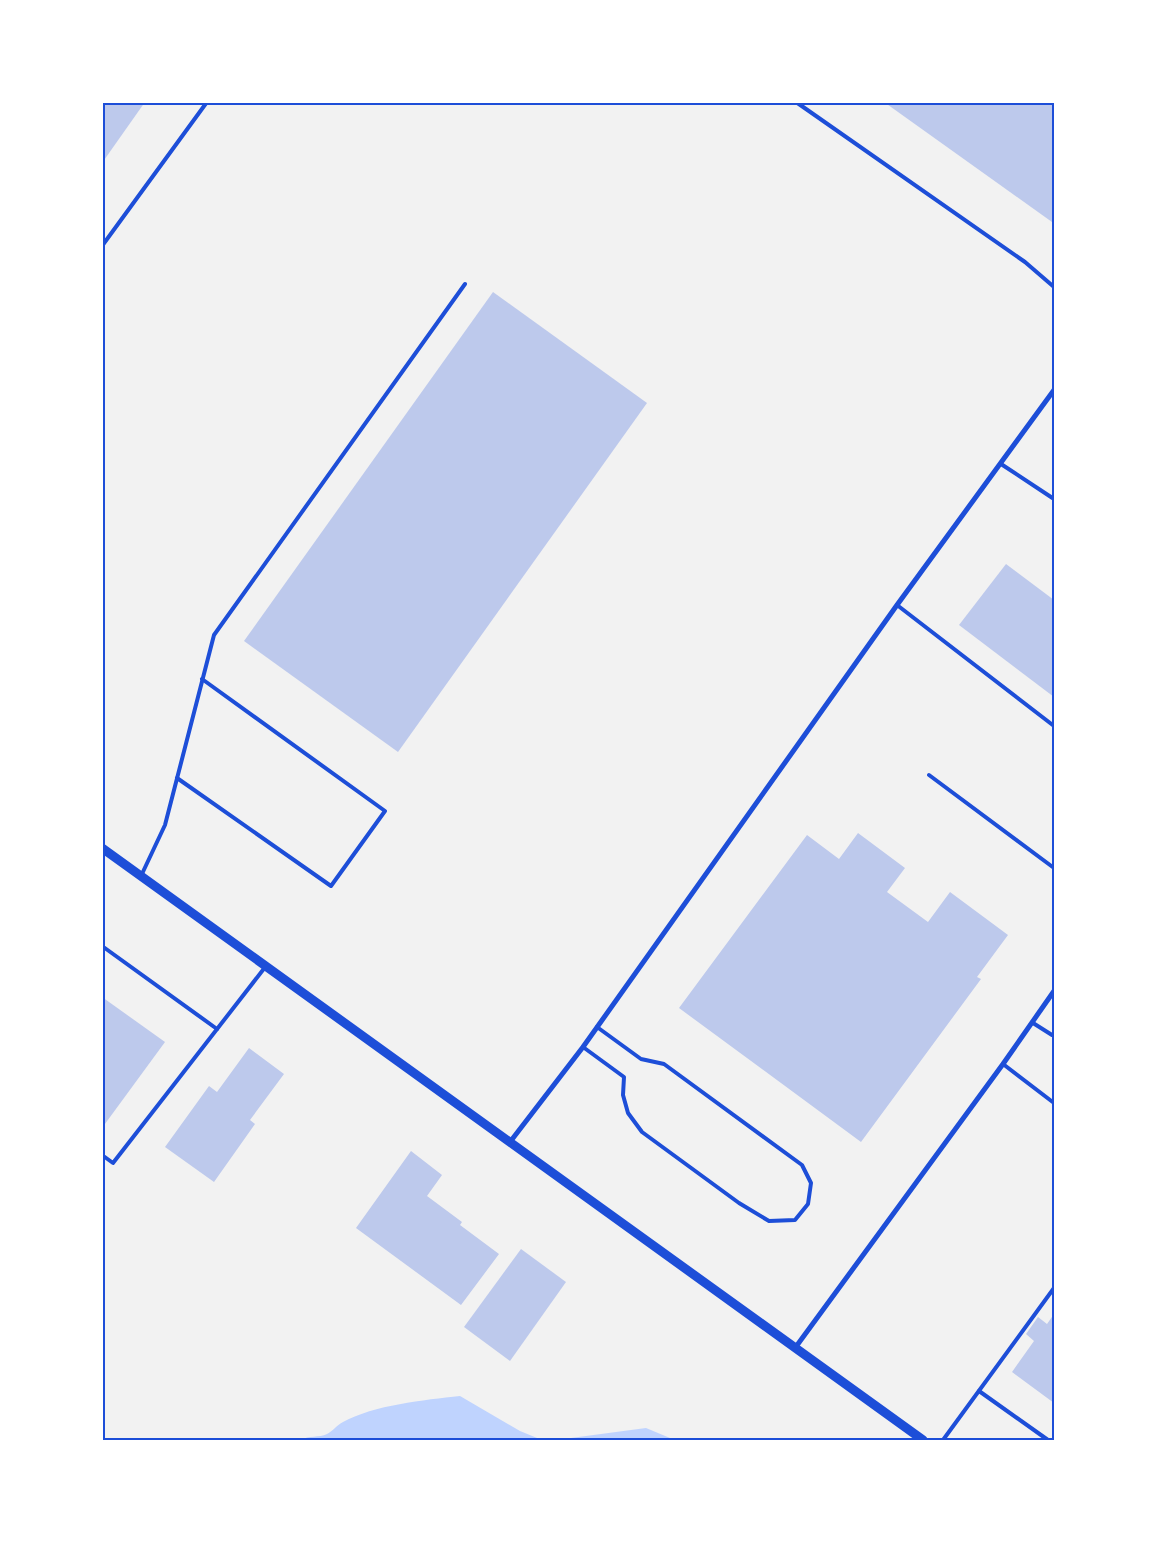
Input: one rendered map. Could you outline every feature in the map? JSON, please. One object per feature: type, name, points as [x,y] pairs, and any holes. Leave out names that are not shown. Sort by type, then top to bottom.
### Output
[{"type":"street","points":[[510,1142],[597,1028],[897,606],[1054,390]]},
{"type":"street","points":[[102,848],[922,1440]]},
{"type":"street","points":[[795,1348],[1054,992]]},
{"type":"lane","points":[[102,246],[207,102]]},
{"type":"lane","points":[[796,102],[1025,262],[1054,286]]},
{"type":"lane","points":[[141,876],[165,825],[214,635],[465,284]]},
{"type":"lane","points":[[1001,464],[1054,497]]},
{"type":"lane","points":[[897,606],[1054,726]]},
{"type":"lane","points":[[177,778],[331,886],[385,811],[202,679]]},
{"type":"lane","points":[[929,775],[1054,868]]},
{"type":"lane","points":[[102,946],[217,1029]]},
{"type":"lane","points":[[102,1155],[113,1163],[266,966]]},
{"type":"lane","points":[[1033,1023],[1052,1035],[1054,1034]]},
{"type":"lane","points":[[583,1047],[624,1077],[623,1096],[628,1113],[642,1132],[739,1204],[769,1221],[795,1220],[808,1204],[811,1183],[802,1165],[664,1064],[640,1059],[597,1028]]},
{"type":"lane","points":[[1003,1064],[1054,1103]]},
{"type":"lane","points":[[943,1440],[1054,1288]]},
{"type":"lane","points":[[979,1391],[1048,1440]]},
{"type":"water","points":[[460,1396],[520,1431],[542,1440],[301,1440],[327,1434],[343,1422],[369,1411],[400,1404]]},
{"type":"water","points":[[646,1428],[674,1440],[556,1440]]},
{"type":"building","points":[[102,102],[145,102],[102,163]]},
{"type":"building","points":[[884,102],[1054,102],[1054,218],[1052,222]]},
{"type":"building","points":[[493,292],[647,403],[398,752],[244,641]]},
{"type":"building","points":[[1006,564],[1054,600],[1054,697],[959,625]]},
{"type":"building","points":[[858,833],[905,868],[887,892],[928,922],[950,892],[1008,935],[977,977],[981,979],[861,1142],[679,1008],[807,835],[839,859]]},
{"type":"building","points":[[102,997],[165,1042],[102,1128]]},
{"type":"building","points":[[249,1048],[284,1074],[250,1120],[255,1124],[214,1182],[165,1147],[209,1086],[217,1092]]},
{"type":"building","points":[[411,1151],[442,1175],[427,1196],[462,1222],[460,1225],[499,1254],[461,1305],[356,1228]]},
{"type":"building","points":[[521,1249],[566,1282],[510,1361],[464,1327]]},
{"type":"building","points":[[1054,1314],[1054,1403],[1012,1372],[1034,1341],[1026,1334],[1038,1317],[1047,1324]]}]
